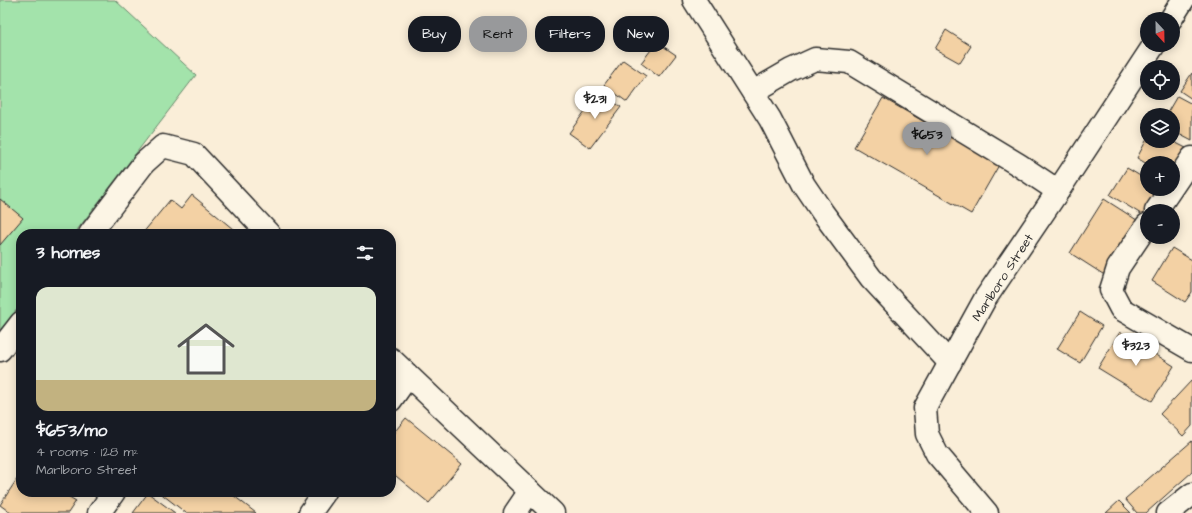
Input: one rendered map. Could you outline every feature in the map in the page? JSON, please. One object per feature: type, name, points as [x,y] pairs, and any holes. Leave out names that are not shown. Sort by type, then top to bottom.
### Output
[{"type":"street","points":[[694,0],[770,118],[804,185],[823,213],[871,278],[950,363]]},
{"type":"street","points":[[1175,12],[1183,0]]},
{"type":"street","name":"Marlboro Street","points":[[987,513],[937,454],[928,434],[925,408],[985,299],[1058,192],[1149,52]]},
{"type":"street","points":[[753,92],[791,70],[815,59],[849,62],[1019,165],[1058,192]]},
{"type":"street","points":[[94,229],[144,164],[163,146],[194,154],[264,229]]},
{"type":"street","points":[[1180,176],[1192,158]]},
{"type":"street","points":[[1140,235],[1118,268],[1111,290],[1121,310],[1192,350]]},
{"type":"street","points":[[0,350],[16,329]]},
{"type":"street","points":[[396,364],[553,513]]},
{"type":"street","points":[[396,393],[408,376]]},
{"type":"street","points":[[515,513],[530,491]]},
{"type":"street","points":[[1168,513],[1192,494]]},
{"type":"street","points":[[99,513],[110,497]]},
{"type":"street","points":[[310,513],[321,497]]},
{"type":"green space","points":[[0,0],[115,0],[196,75],[78,229],[16,229],[16,310],[0,331]]},
{"type":"building","points":[[946,30],[971,46],[960,63],[935,49]]},
{"type":"building","points":[[669,50],[676,55],[659,77],[641,63],[649,52],[669,52]]},
{"type":"building","points":[[623,60],[646,76],[627,102],[604,85]]},
{"type":"building","points":[[1192,73],[1192,99],[1180,91]]},
{"type":"building","points":[[599,92],[621,107],[590,148],[569,133]]},
{"type":"building","points":[[883,98],[999,165],[971,214],[854,147]]},
{"type":"building","points":[[1180,98],[1192,104],[1192,141],[1180,135],[1180,108],[1170,108],[1175,100],[1180,100]]},
{"type":"building","points":[[1180,145],[1188,149],[1180,163],[1180,156],[1140,156],[1140,160],[1137,158],[1142,148],[1180,148]]},
{"type":"building","points":[[1127,168],[1140,176],[1140,196],[1157,196],[1153,204],[1140,204],[1140,213],[1110,195]]},
{"type":"building","points":[[192,195],[233,229],[146,229],[170,200],[181,209]]},
{"type":"building","points":[[0,199],[23,218],[0,245]]},
{"type":"building","points":[[1104,199],[1140,222],[1106,276],[1070,253]]},
{"type":"building","points":[[1172,248],[1192,260],[1192,292],[1185,302],[1152,281]]},
{"type":"building","points":[[1080,312],[1102,326],[1080,363],[1057,349]]},
{"type":"building","points":[[1120,332],[1174,366],[1152,401],[1098,368]]},
{"type":"building","points":[[1192,380],[1192,426],[1183,436],[1160,414]]},
{"type":"building","points":[[406,418],[462,464],[429,503],[396,476],[396,430]]},
{"type":"building","points":[[1192,441],[1192,472],[1146,513],[1137,513],[1125,499]]},
{"type":"building","points":[[16,481],[16,497],[69,497],[76,501],[68,513],[11,513],[0,505]]},
{"type":"building","points":[[145,497],[153,497],[175,513],[133,513]]},
{"type":"building","points":[[165,497],[235,497],[256,513],[186,513]]},
{"type":"building","points":[[1119,501],[1131,513],[1106,513]]}]
